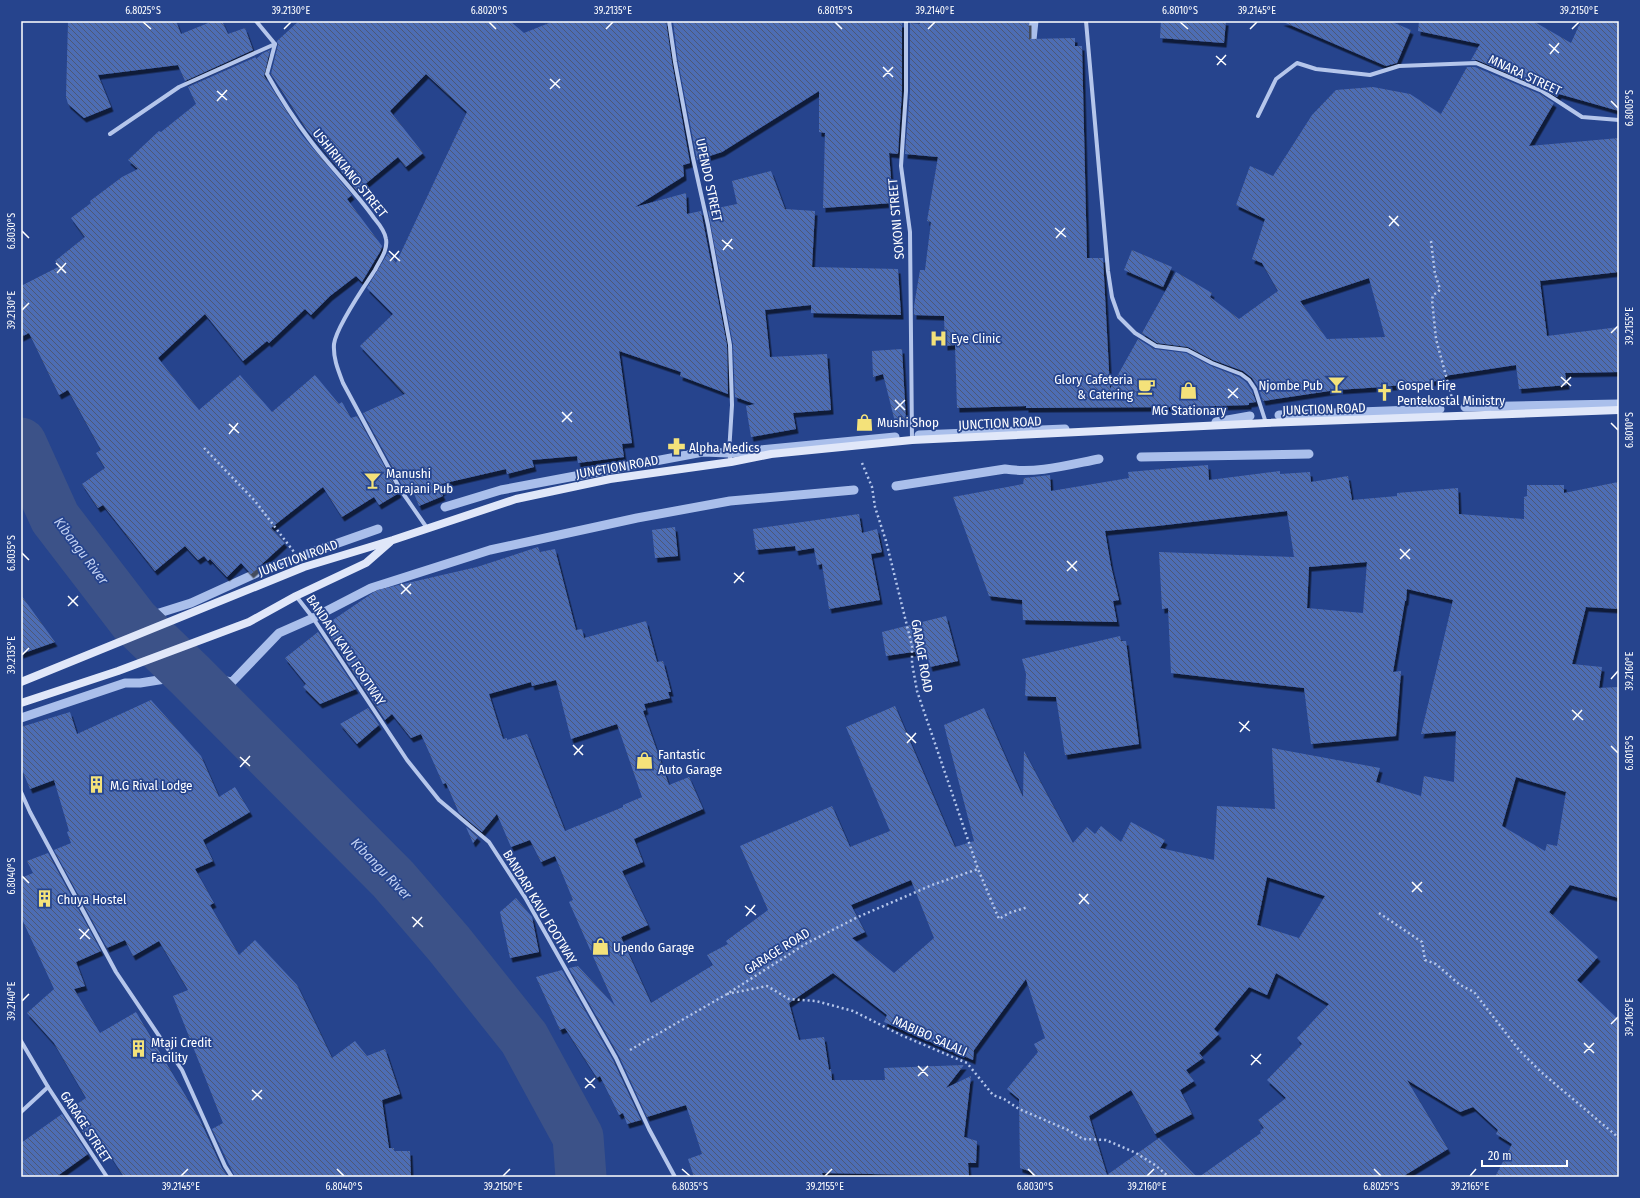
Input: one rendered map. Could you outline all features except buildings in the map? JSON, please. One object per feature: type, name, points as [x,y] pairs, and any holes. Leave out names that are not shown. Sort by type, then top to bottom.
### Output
[{"type":"main road","name":"JUNCTION ROAD","points":[[21,682],[304,567],[523,498],[610,479],[731,462],[772,454],[912,440],[1266,423],[1619,410]]},
{"type":"main road","name":"JUNCTION ROAD","points":[[21,703],[118,671],[249,622],[296,596],[366,563],[393,540]]},
{"type":"street","points":[[110,134],[179,87],[275,44],[256,21]]},
{"type":"street","name":"UPENDO STREET","points":[[669,21],[676,69],[693,158],[708,225],[730,345],[732,405],[729,453],[731,462]]},
{"type":"street","name":"SOKONI STREET","points":[[906,21],[906,91],[901,166],[910,232],[912,440]]},
{"type":"street","points":[[1086,21],[1108,271],[1112,297],[1119,317],[1135,334],[1156,346],[1187,350],[1212,363],[1241,374],[1249,380],[1255,389],[1266,423]]},
{"type":"street","name":"USHIRIKIANO STREET","points":[[275,44],[267,74],[285,105],[311,142],[368,209],[384,231],[386,245],[382,257],[354,302],[334,343],[336,366],[343,383],[400,489],[427,529]]},
{"type":"street","name":"MNARA STREET","points":[[1258,116],[1276,79],[1297,63],[1316,69],[1370,75],[1399,66],[1476,63],[1542,91],[1582,117],[1619,120]]},
{"type":"street","name":"BANDARI KAVU FOOTWAY","points":[[296,596],[313,618],[407,760],[439,800],[490,842],[526,899],[616,1058],[649,1129],[675,1177]]},
{"type":"street","points":[[21,792],[33,819],[116,972],[182,1070],[225,1166],[232,1177]]},
{"type":"street","name":"GARAGE STREET","points":[[21,1041],[48,1087],[107,1177]]},
{"type":"street","name":"GARAGE STREET","points":[[21,1112],[48,1087]]},
{"type":"path","points":[[1431,241],[1440,289],[1433,295],[1432,300],[1436,339],[1457,416]]},
{"type":"path","name":"GARAGE ROAD","points":[[854,446],[872,487],[875,507],[886,541],[912,646],[912,663],[917,691],[978,868],[999,919],[1010,913],[1028,907]]},
{"type":"path","points":[[204,448],[254,502],[304,567]]},
{"type":"path","name":"GARAGE ROAD","points":[[616,1058],[727,994],[807,943],[858,917],[932,885],[978,868]]},
{"type":"path","points":[[1379,913],[1422,942],[1425,960],[1436,964],[1460,985],[1474,992],[1519,1050],[1540,1072],[1619,1138]]},
{"type":"path","name":"MABIBO SALALI","points":[[727,994],[767,986],[789,999],[816,1001],[853,1011],[903,1036],[967,1063],[993,1095],[1004,1099],[1019,1109],[1068,1130],[1083,1139],[1106,1140],[1136,1153],[1155,1165],[1169,1177]]},
{"type":"waterway","points":[[1031,49],[1034,21]]},
{"type":"waterway","points":[[1465,407],[1619,404]]},
{"type":"waterway","points":[[1279,415],[1440,409]]},
{"type":"waterway","points":[[1216,422],[1250,416]]},
{"type":"waterway","points":[[919,435],[1065,429]]},
{"type":"waterway","points":[[445,507],[501,490],[703,452],[729,453],[895,437]]},
{"type":"waterway","name":"Kibangu River","points":[[21,443],[55,518],[134,621],[190,675],[393,879],[449,944],[524,1038],[578,1137],[581,1177]]},
{"type":"waterway","points":[[1141,457],[1309,454]]},
{"type":"waterway","points":[[896,486],[1005,469],[1040,470],[1099,459]]},
{"type":"waterway","points":[[21,718],[125,683],[140,683],[190,675],[232,682],[279,633],[313,618],[371,588],[490,550],[637,518],[730,501],[854,490]]},
{"type":"waterway","points":[[307,554],[378,529]]},
{"type":"waterway","points":[[134,621],[191,603],[259,572],[285,562]]},
{"type":"place","name":"Eye Clinic","points":[[938,338]]},
{"type":"place","name":"Njombe Pub","points":[[1336,385]]},
{"type":"place","name":"Glory Cafeteria & Catering","points":[[1146,386]]},
{"type":"place","name":"MG Stationary","points":[[1189,391]]},
{"type":"place","name":"Gospel Fire Pentekostal Ministry","points":[[1384,392]]},
{"type":"place","name":"Mushi Shop","points":[[864,422]]},
{"type":"place","name":"Alpha Medics","points":[[676,447]]},
{"type":"place","name":"Manushi Darajani Pub","points":[[373,480]]},
{"type":"place","name":"Fantastic Auto Garage","points":[[645,761]]},
{"type":"place","name":"M.G Rival Lodge","points":[[97,785]]},
{"type":"place","name":"Chuya Hostel","points":[[44,899]]},
{"type":"place","name":"Upendo Garage","points":[[600,947]]},
{"type":"place","name":"Mtaji Credit Facility","points":[[138,1049]]}]
